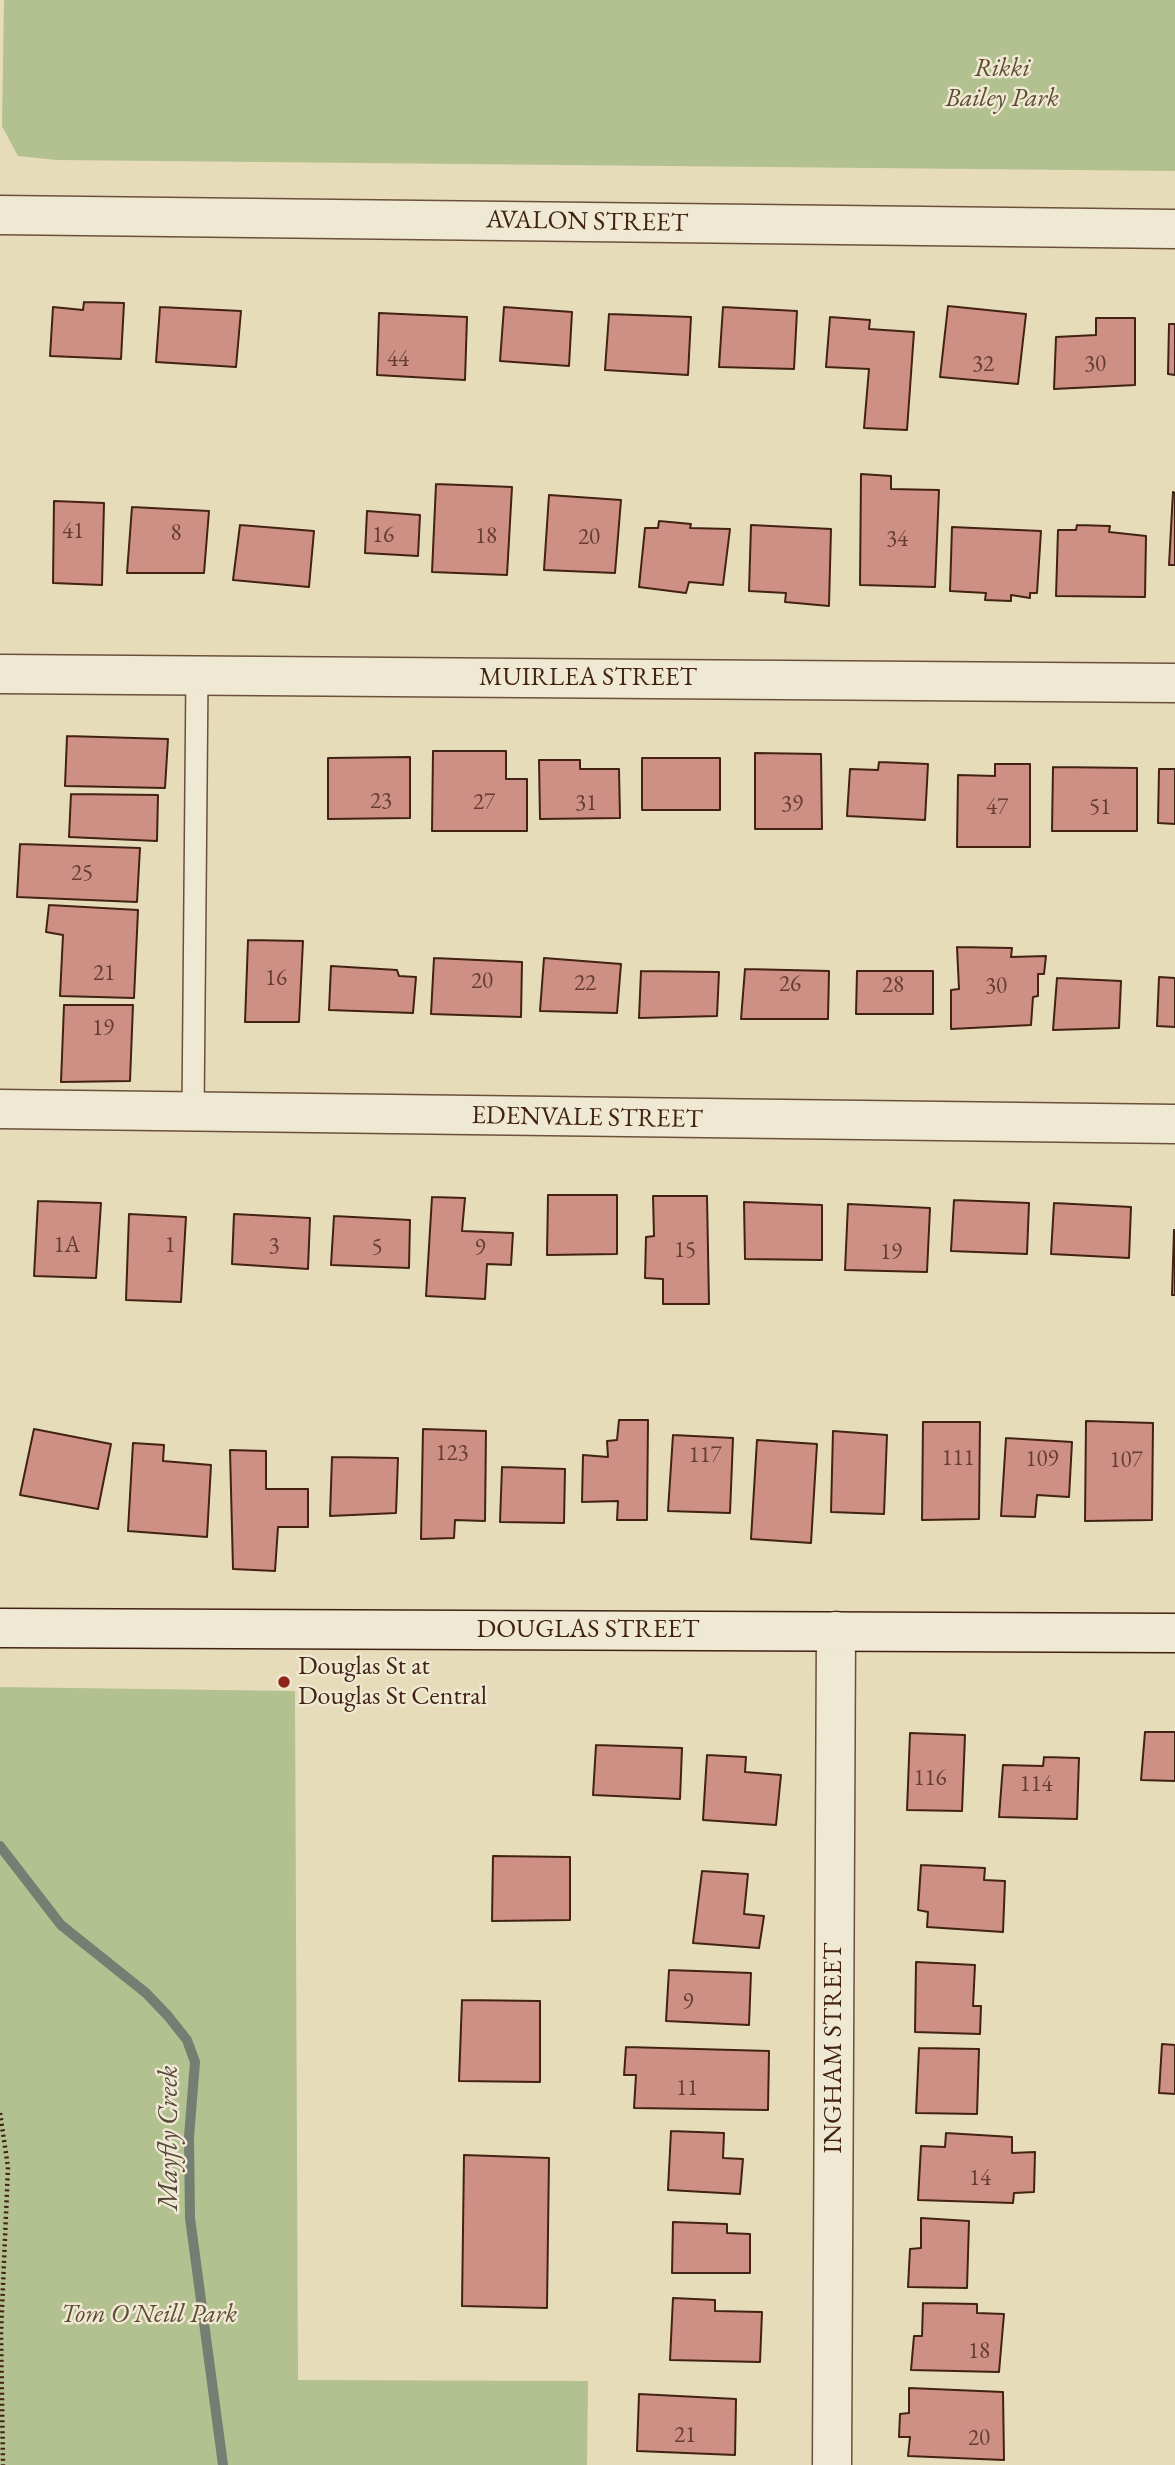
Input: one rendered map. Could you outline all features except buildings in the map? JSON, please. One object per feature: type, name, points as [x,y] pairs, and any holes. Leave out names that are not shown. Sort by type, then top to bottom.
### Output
[{"type":"street","name":"AVALON STREET","points":[[0,215],[1175,229]]},
{"type":"street","name":"MUIRLEA STREET","points":[[0,674],[1175,683]]},
{"type":"street","name":"EDENVALE STREET","points":[[0,1110],[1175,1124]]},
{"type":"street","name":"DOUGLAS STREET","points":[[0,1628],[1175,1633]]},
{"type":"street","name":"INGHAM STREET","points":[[832,2465],[836,1631]]},
{"type":"lane","points":[[193,1114],[197,675]]},
{"type":"path","points":[[0,2113],[8,2167],[1,2333],[4,2465]]},
{"type":"green space","name":"Rikki Bailey Park","points":[[4,0],[1175,0],[1175,171],[56,160],[18,156],[2,126]]},
{"type":"green space","name":"Tom O'Neill Park","points":[[0,1687],[295,1691],[298,2380],[588,2381],[587,2465],[0,2465]]},
{"type":"waterway","name":"Mayfly Creek","points":[[0,1846],[61,1925],[146,1993],[168,2016],[187,2040],[195,2062],[189,2137],[190,2218],[223,2465]]},
{"type":"place","name":"Douglas St at Douglas St Central","points":[[284,1682]]}]
